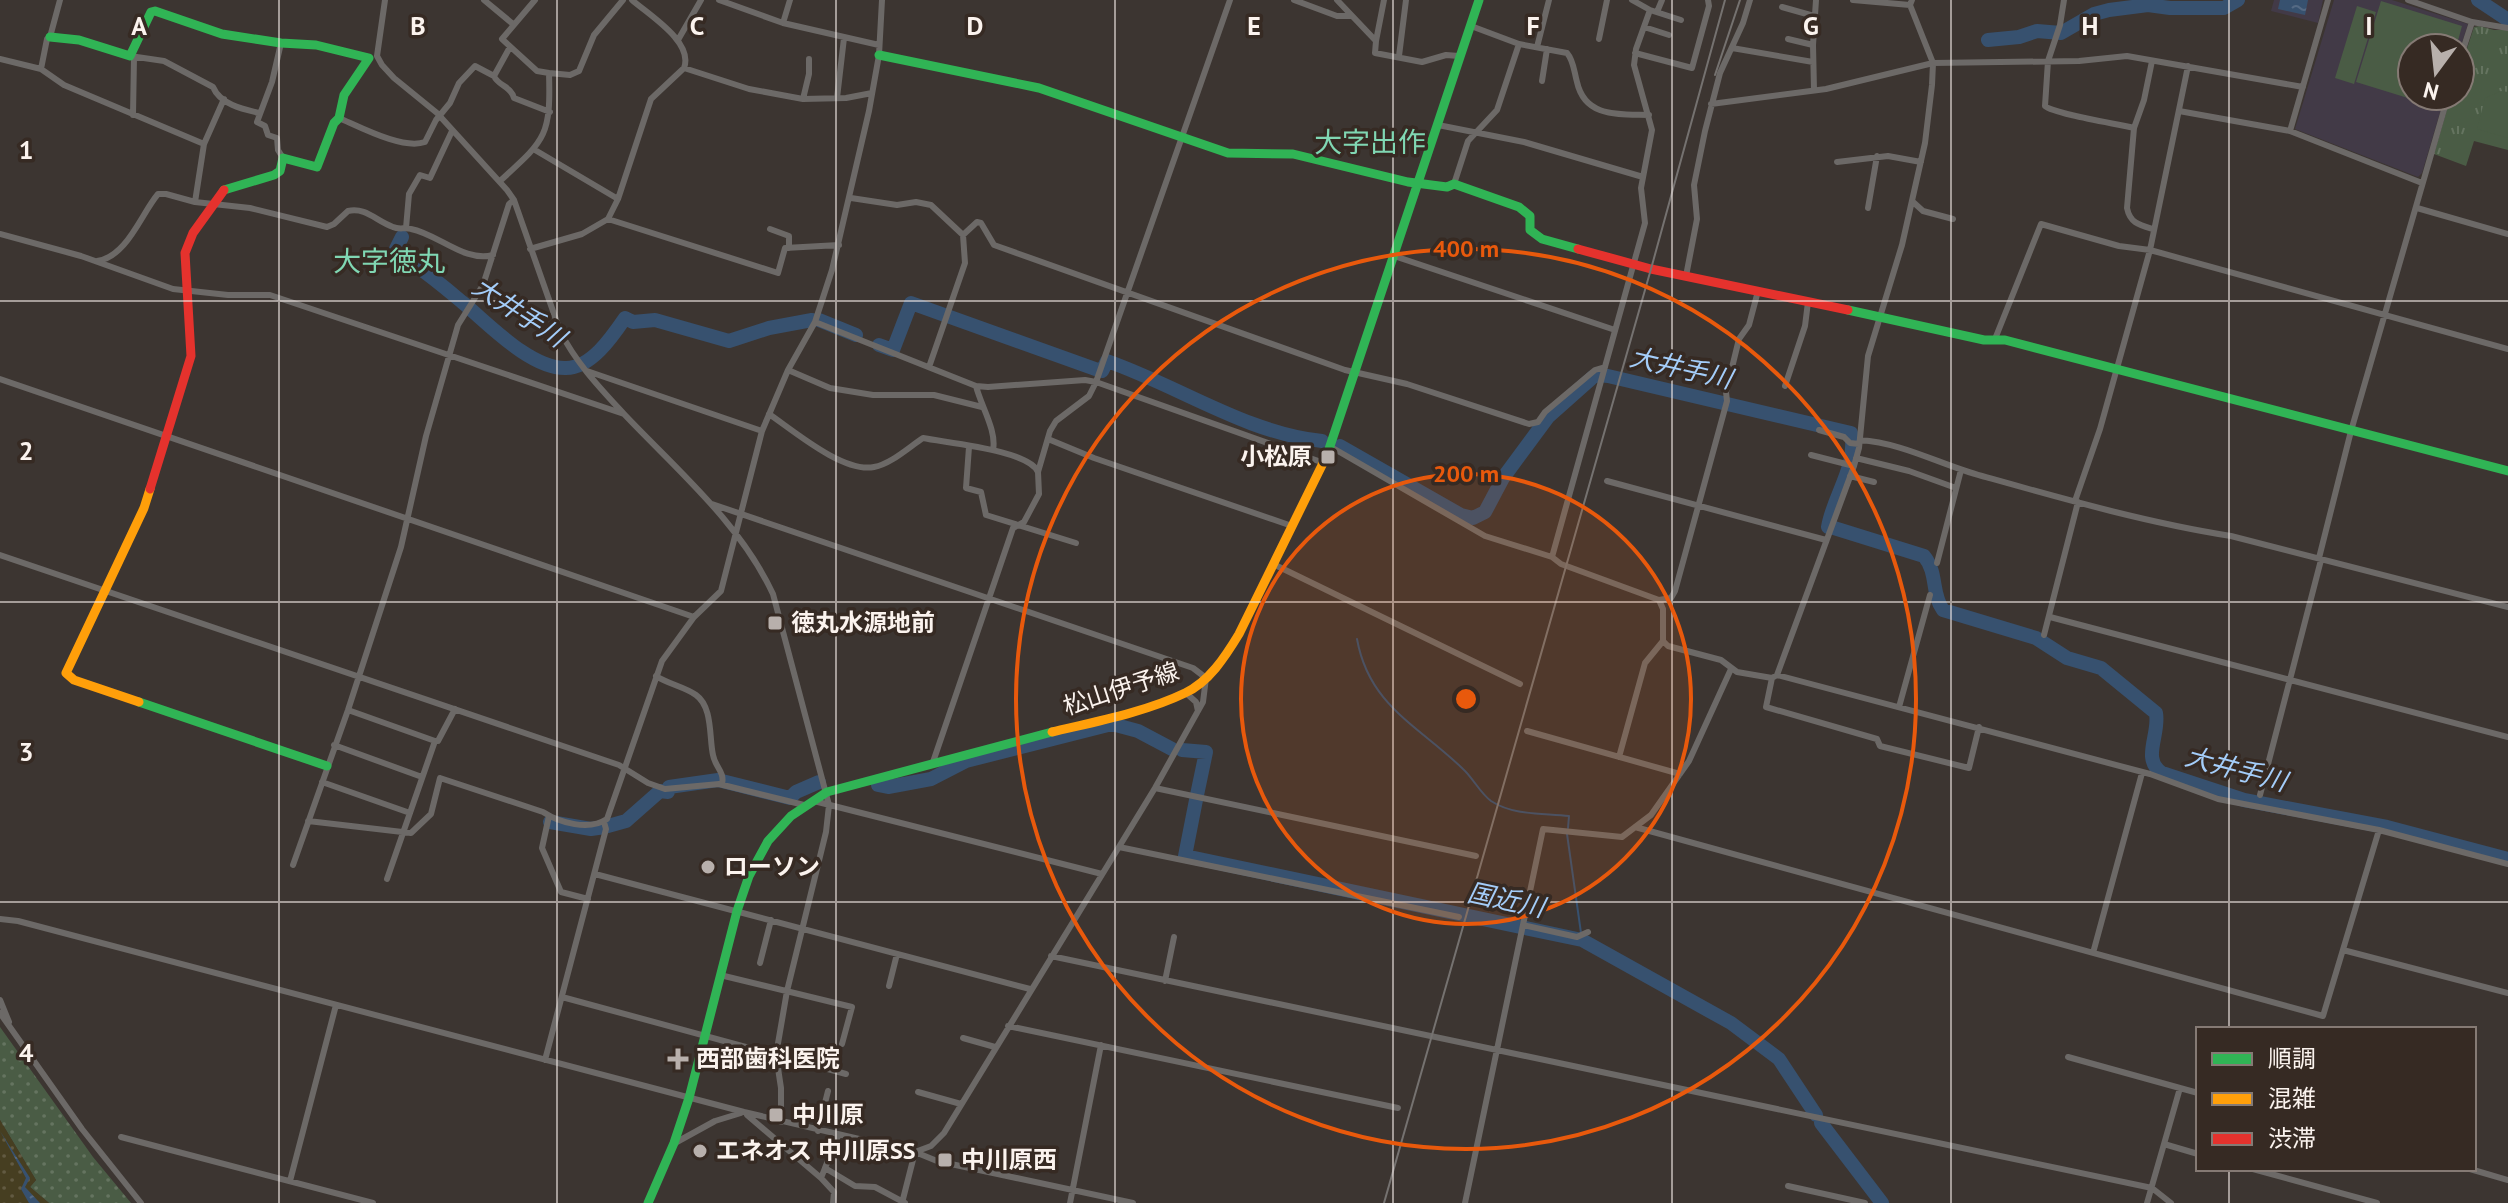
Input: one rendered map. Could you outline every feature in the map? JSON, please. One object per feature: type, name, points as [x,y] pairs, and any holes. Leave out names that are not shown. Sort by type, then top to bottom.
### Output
[{"type":"street","points":[[41,69],[60,0]]},
{"type":"street","points":[[281,43],[272,82],[257,122],[265,126],[268,135],[277,138],[278,150],[283,158],[317,167],[334,123],[339,118],[344,95],[373,57],[385,0]]},
{"type":"street","points":[[484,0],[513,24]]},
{"type":"street","points":[[535,0],[502,39],[537,71],[570,75],[579,71],[594,35],[623,0]]},
{"type":"street","points":[[530,249],[582,234],[608,219],[618,199],[651,99],[684,68],[686,57],[678,40],[632,0]]},
{"type":"street","points":[[678,40],[701,0]]},
{"type":"street","points":[[719,0],[783,23],[879,50],[1039,88],[1228,153],[1293,154],[1418,183],[1447,187],[1454,184],[1526,211],[1530,230],[1542,239],[1635,265],[1984,340],[1995,339],[2508,471]]},
{"type":"street","points":[[783,23],[790,0]]},
{"type":"street","points":[[545,1060],[595,874],[606,829],[604,822],[656,676],[662,661],[694,617],[721,591],[762,431],[788,370],[815,322],[851,198],[879,50],[882,0]]},
{"type":"street","points":[[933,762],[1013,528],[1029,514],[1039,494],[1038,472],[1048,439],[1056,421],[1089,396],[1096,382],[1230,0]]},
{"type":"street","points":[[1294,0],[1337,16],[1350,16]]},
{"type":"street","points":[[1337,0],[1376,41]]},
{"type":"street","points":[[1384,0],[1375,53],[1422,62],[1446,55],[1459,56]]},
{"type":"street","points":[[1399,56],[1406,0]]},
{"type":"street","name":"松山伊予線","points":[[648,1203],[689,1098],[737,911],[749,876],[760,853],[778,829],[808,802],[827,792],[1114,717],[1186,693],[1224,659],[1331,447],[1479,0]]},
{"type":"street","points":[[1537,0],[1548,2],[1537,47]]},
{"type":"street","points":[[1599,39],[1607,0]]},
{"type":"street","points":[[1632,0],[1681,20]]},
{"type":"street","points":[[1552,557],[1645,223],[1641,188],[1652,137],[1649,115],[1635,71],[1635,53],[1644,27],[1662,0]]},
{"type":"street","points":[[1635,53],[1692,68],[1708,0]]},
{"type":"street","points":[[1686,276],[1698,213],[1694,185],[1711,104],[1720,73],[1750,0]]},
{"type":"street","points":[[1814,90],[1816,0]]},
{"type":"street","points":[[1853,0],[1911,2],[1933,63],[1932,85],[1921,162],[1902,245],[1866,366],[1856,458],[1774,677],[1766,707],[1877,739],[1880,746],[1969,768],[1979,727]]},
{"type":"street","points":[[2064,0],[2048,61],[2045,106],[2049,110],[2134,128]]},
{"type":"street","points":[[2290,131],[2328,0]]},
{"type":"street","points":[[2411,1],[2472,22],[2508,28]]},
{"type":"street","points":[[1782,7],[1814,16]]},
{"type":"street","points":[[133,115],[132,56],[151,12],[155,11],[222,34],[328,47],[373,57],[439,117],[500,181],[514,200],[570,352],[736,532],[760,566],[773,594],[829,805],[826,832],[787,991],[776,1055],[781,1088],[781,1122]]},
{"type":"street","points":[[2469,32],[2472,22]]},
{"type":"street","points":[[1592,23],[1602,25]]},
{"type":"street","points":[[1469,26],[1519,44],[1567,53],[1579,92],[1593,109],[1604,113],[1649,115]]},
{"type":"street","points":[[1644,27],[1669,35]]},
{"type":"street","points":[[50,37],[79,40],[132,56],[164,61],[213,87],[216,94],[224,99],[259,113]]},
{"type":"street","points":[[837,98],[844,38]]},
{"type":"street","points":[[1788,39],[1813,45]]},
{"type":"street","points":[[1454,184],[1468,141],[1497,110],[1519,44]]},
{"type":"street","points":[[494,76],[510,47]]},
{"type":"street","points":[[1732,48],[1813,62]]},
{"type":"street","points":[[1542,81],[1547,49]]},
{"type":"street","points":[[1711,104],[1814,90],[1933,63],[2127,56],[2303,87]]},
{"type":"street","points":[[0,59],[41,69],[64,85],[204,144]]},
{"type":"street","points":[[803,99],[809,59]]},
{"type":"street","points":[[2152,61],[2134,128],[2127,208],[2128,214],[2138,225],[2153,229]]},
{"type":"street","points":[[339,118],[384,137],[419,145],[429,138],[459,83],[475,66],[494,76],[495,80],[512,91],[514,98],[550,112]]},
{"type":"street","points":[[2044,635],[2076,501],[2100,429],[2150,250],[2188,66]]},
{"type":"street","points":[[684,68],[749,89],[803,99],[872,93]]},
{"type":"street","points":[[500,181],[535,150],[550,112],[549,73]]},
{"type":"street","points":[[195,202],[204,144],[224,99]]},
{"type":"street","points":[[2179,111],[2290,131],[2422,183]]},
{"type":"street","points":[[2260,795],[2351,431],[2443,112]]},
{"type":"street","points":[[1437,125],[1524,142],[1643,177]]},
{"type":"street","points":[[406,228],[409,194],[420,175],[430,178],[452,131]]},
{"type":"street","points":[[535,150],[618,199]]},
{"type":"street","points":[[1837,162],[1877,156],[1921,162]]},
{"type":"street","points":[[1868,208],[1877,156]]},
{"type":"street","points":[[283,158],[278,173],[230,185],[193,233],[185,253],[191,356],[168,436],[144,508],[67,667],[69,677],[327,766]]},
{"type":"street","points":[[93,261],[109,256],[136,231],[158,194],[250,208],[327,227],[348,211],[362,210],[390,226],[406,228],[472,255],[493,255]]},
{"type":"street","points":[[851,198],[897,205],[916,202],[931,205],[963,235],[965,263],[929,367]]},
{"type":"street","points":[[293,865],[387,593],[426,436],[458,325],[483,285],[509,204],[514,200]]},
{"type":"street","points":[[1912,201],[1923,211],[1953,219]]},
{"type":"street","points":[[2417,208],[2508,234]]},
{"type":"street","points":[[608,219],[778,273],[785,248],[839,245]]},
{"type":"street","points":[[963,235],[977,222],[981,223],[994,245],[1345,370],[1407,384],[1533,424],[1595,370],[1604,372]]},
{"type":"street","points":[[1995,339],[2041,224],[2119,246],[2150,250],[2508,349]]},
{"type":"street","points":[[770,229],[789,236],[789,248]]},
{"type":"street","points":[[0,234],[187,292],[270,295],[626,415]]},
{"type":"street","points":[[1394,256],[1615,330]]},
{"type":"street","points":[[1331,447],[1485,536],[1552,557],[1561,564],[1659,600],[1674,596],[1727,401],[1726,389],[1739,339],[1749,325],[1758,291]]},
{"type":"street","points":[[1785,386],[1805,326],[1808,302]]},
{"type":"street","points":[[815,322],[976,386],[1096,382],[1324,463]]},
{"type":"street","points":[[788,370],[830,388],[873,395],[934,395],[982,407]]},
{"type":"street","points":[[586,371],[762,431]]},
{"type":"street","points":[[0,379],[694,617]]},
{"type":"street","points":[[976,386],[994,434],[993,450]]},
{"type":"street","points":[[769,414],[853,466],[879,466],[923,438],[993,450],[1031,463],[1038,472]]},
{"type":"street","points":[[1819,430],[1857,443],[1901,448],[1961,470],[2076,501],[2508,607]]},
{"type":"street","points":[[1048,439],[1094,458],[1292,526]]},
{"type":"street","points":[[969,447],[966,488],[981,492],[986,515],[1076,543]]},
{"type":"street","points":[[1811,455],[1851,466]]},
{"type":"street","points":[[1856,458],[1909,471],[1956,488]]},
{"type":"street","points":[[1937,563],[1961,470]]},
{"type":"street","points":[[1850,476],[1874,482]]},
{"type":"street","points":[[1607,481],[1826,540]]},
{"type":"street","points":[[708,503],[1193,668],[1206,678],[1205,695],[1198,711],[1119,847],[938,1140],[915,1152],[903,1203],[875,1187],[855,1186],[825,1168]]},
{"type":"street","points":[[0,555],[455,709],[625,769],[665,789],[723,782],[829,805],[1102,874]]},
{"type":"street","points":[[1273,564],[1520,684]]},
{"type":"street","points":[[1899,707],[1930,595]]},
{"type":"street","points":[[1619,757],[1645,663],[1663,641],[1663,609],[1659,600]]},
{"type":"street","points":[[2050,617],[2508,737]]},
{"type":"street","points":[[1663,641],[1675,649],[1721,660],[1731,669],[1979,727],[2142,773],[2218,799],[2379,830],[2508,864]]},
{"type":"street","points":[[1465,1203],[1543,829],[1622,837],[1635,827],[1659,806],[1689,761],[1731,669]]},
{"type":"street","points":[[656,676],[697,695],[702,701],[709,720],[714,759],[723,782]]},
{"type":"street","points":[[1186,693],[1196,702],[1198,711]]},
{"type":"street","points":[[387,879],[435,741],[442,736],[455,709]]},
{"type":"street","points":[[348,710],[435,741]]},
{"type":"street","points":[[1527,731],[1680,774]]},
{"type":"street","points":[[334,745],[422,777]]},
{"type":"street","points":[[2093,953],[2142,773]]},
{"type":"street","points":[[308,821],[415,831],[431,814],[440,778],[557,820],[586,825],[604,822]]},
{"type":"street","points":[[322,782],[410,813]]},
{"type":"street","points":[[1155,788],[1476,856]]},
{"type":"street","points":[[549,816],[541,844],[561,892],[588,899]]},
{"type":"street","points":[[1635,827],[2323,1016],[2379,830]]},
{"type":"street","points":[[1119,847],[1459,917]]},
{"type":"street","points":[[595,874],[1030,989]]},
{"type":"street","points":[[0,919],[18,921],[781,1122],[915,1152],[937,1161],[1133,1203]]},
{"type":"street","points":[[760,963],[771,920]]},
{"type":"street","points":[[1523,925],[1577,937],[1588,932]]},
{"type":"street","points":[[1165,981],[1174,937]]},
{"type":"street","points":[[2343,950],[2508,993]]},
{"type":"street","points":[[889,986],[897,954]]},
{"type":"street","points":[[1051,956],[2152,1188],[2171,1203]]},
{"type":"street","points":[[720,975],[852,1007],[842,1044]]},
{"type":"street","points":[[562,997],[846,1074]]},
{"type":"street","points":[[0,1000],[11,1028]]},
{"type":"street","points":[[290,1181],[336,1005]]},
{"type":"street","points":[[0,1013],[82,1129],[141,1203]]},
{"type":"street","points":[[1008,1026],[1398,1108]]},
{"type":"street","points":[[963,1038],[995,1047]]},
{"type":"street","points":[[1070,1203],[1101,1045]]},
{"type":"street","points":[[2068,1057],[2196,1092]]},
{"type":"street","points":[[2147,1203],[2180,1088]]},
{"type":"street","points":[[818,1131],[828,1091]]},
{"type":"street","points":[[918,1092],[961,1104]]},
{"type":"street","points":[[674,1143],[715,1121],[744,1112]]},
{"type":"street","points":[[744,1112],[821,1178],[834,1192],[833,1203]]},
{"type":"street","points":[[821,1178],[838,1136]]},
{"type":"street","points":[[121,1137],[373,1203]]},
{"type":"street","points":[[2164,1144],[2196,1153]]},
{"type":"street","points":[[2260,1171],[2377,1203]]},
{"type":"street","points":[[2476,1171],[2508,1180]]},
{"type":"street","points":[[1788,1186],[1865,1203]]},
{"type":"shaded area","points":[[2274,0],[2323,0],[2318,23],[2271,11]]},
{"type":"shaded area","points":[[2334,0],[2392,0],[2468,24],[2465,32],[2396,32],[2396,112],[2440,112],[2422,173],[2418,177],[2295,129]]},
{"type":"green space","points":[[2381,1],[2462,26],[2460,32],[2396,32],[2396,94],[2356,82]]},
{"type":"green space","points":[[2357,6],[2376,12],[2354,84],[2335,78]]},
{"type":"green space","points":[[2474,27],[2508,30],[2508,150],[2474,141],[2466,166],[2434,154],[2446,112],[2476,112]]},
{"type":"green space","points":[[2501,91],[2508,92],[2508,138],[2477,129],[2485,98]]},
{"type":"green space","points":[[0,1027],[93,1157],[131,1203],[49,1203],[30,1187],[36,1180],[0,1120]]},
{"type":"sand","points":[[0,1120],[36,1180],[30,1187],[49,1203],[0,1203]]},
{"type":"water","points":[[2280,0],[2308,0],[2305,15],[2278,9]]},
{"type":"water","points":[[0,1131],[30,1178],[25,1187],[40,1203],[29,1203],[21,1189],[26,1178]]},
{"type":"waterway","points":[[1988,40],[2019,37],[2037,31],[2061,33],[2094,14],[2109,10],[2148,5],[2224,8],[2238,0]]},
{"type":"waterway","points":[[2478,0],[2508,20]]},
{"type":"waterway","name":"大井手川","points":[[402,237],[397,253],[439,283],[510,343],[552,366],[566,368],[584,363],[600,350],[625,318],[633,322],[655,320],[729,341],[769,328],[812,320]]},
{"type":"waterway","name":"大井手川","points":[[879,345],[893,350],[911,303],[1098,370]]},
{"type":"waterway","name":"大井手川","points":[[819,320],[856,335]]},
{"type":"waterway","name":"大井手川","points":[[1102,371],[1107,361],[1266,429],[1322,441]]},
{"type":"waterway","name":"大井手川","points":[[1340,446],[1461,515],[1473,518],[1485,512],[1503,478],[1548,417],[1593,377],[1608,376],[1851,433],[1851,457],[1828,527]]},
{"type":"waterway","name":"大井手川","points":[[1834,528],[1924,556],[1943,610],[2036,638],[2067,658],[2101,668],[2156,713],[2152,754],[2156,767],[2162,773],[2244,800],[2387,827],[2508,859]]},
{"type":"waterway","points":[[1357,639],[1372,682],[1384,698],[1463,769],[1487,798],[1519,812],[1569,816],[1568,828]]},
{"type":"waterway","name":"国近川","points":[[878,785],[888,787],[931,779],[966,761],[1112,724],[1138,731],[1172,749]]},
{"type":"waterway","name":"国近川","points":[[1182,750],[1206,752],[1197,795]]},
{"type":"waterway","name":"国近川","points":[[669,787],[718,780],[790,798],[819,782]]},
{"type":"waterway","name":"国近川","points":[[608,826],[626,821],[660,791],[668,792]]},
{"type":"waterway","name":"国近川","points":[[1196,800],[1185,856],[1582,940],[1731,1023],[1779,1059],[1816,1115]]},
{"type":"waterway","name":"国近川","points":[[550,822],[591,829],[605,827]]},
{"type":"waterway","points":[[1567,834],[1582,940]]},
{"type":"waterway","name":"国近川","points":[[1821,1123],[1882,1203]]},
{"type":"railway","points":[[1384,1203],[1725,0]]},
{"type":"railway","points":[[1715,75],[1740,0]]},
{"type":"traffic: fast","points":[[1327,455],[1479,0]]},
{"type":"traffic: fast","points":[[50,37],[79,40],[130,56],[151,12],[155,11],[222,34],[316,45],[369,58],[344,95],[339,118],[334,123],[317,167],[283,158],[280,171],[274,175],[224,190]]},
{"type":"traffic: fast","points":[[879,55],[1039,88],[1228,153],[1293,154],[1408,182],[1447,187],[1454,184],[1519,207],[1530,216],[1530,230],[1542,239],[1578,249]]},
{"type":"traffic: fast","points":[[1848,310],[1984,340],[2005,340],[2508,471]]},
{"type":"traffic: fast","points":[[139,702],[327,766]]},
{"type":"traffic: fast","points":[[648,1203],[689,1098],[737,911],[749,876],[768,841],[791,816],[827,792],[1052,732]]},
{"type":"traffic: slow","points":[[1052,732],[1154,706],[1185,693],[1209,676],[1239,634],[1327,455]]},
{"type":"traffic: slow","points":[[139,702],[74,680],[66,673],[144,508],[150,489]]},
{"type":"traffic: jam","points":[[150,489],[191,356],[185,253],[193,233],[224,190]]},
{"type":"traffic: jam","points":[[1578,249],[1651,269],[1848,310]]},
{"type":"place","name":"小松原","points":[[1328,457]]},
{"type":"place","name":"徳丸水源地前","points":[[775,623]]},
{"type":"place","name":"ローソン","points":[[708,867]]},
{"type":"place","name":"西部歯科医院","points":[[678,1059]]},
{"type":"place","name":"中川原","points":[[776,1115]]},
{"type":"place","name":"エネオス 中川原SS","points":[[700,1151]]},
{"type":"place","name":"中川原西","points":[[945,1160]]},
{"type":"district","name":"大字出作","points":[[1370,142]]},
{"type":"district","name":"大字徳丸","points":[[389,261]]}]
